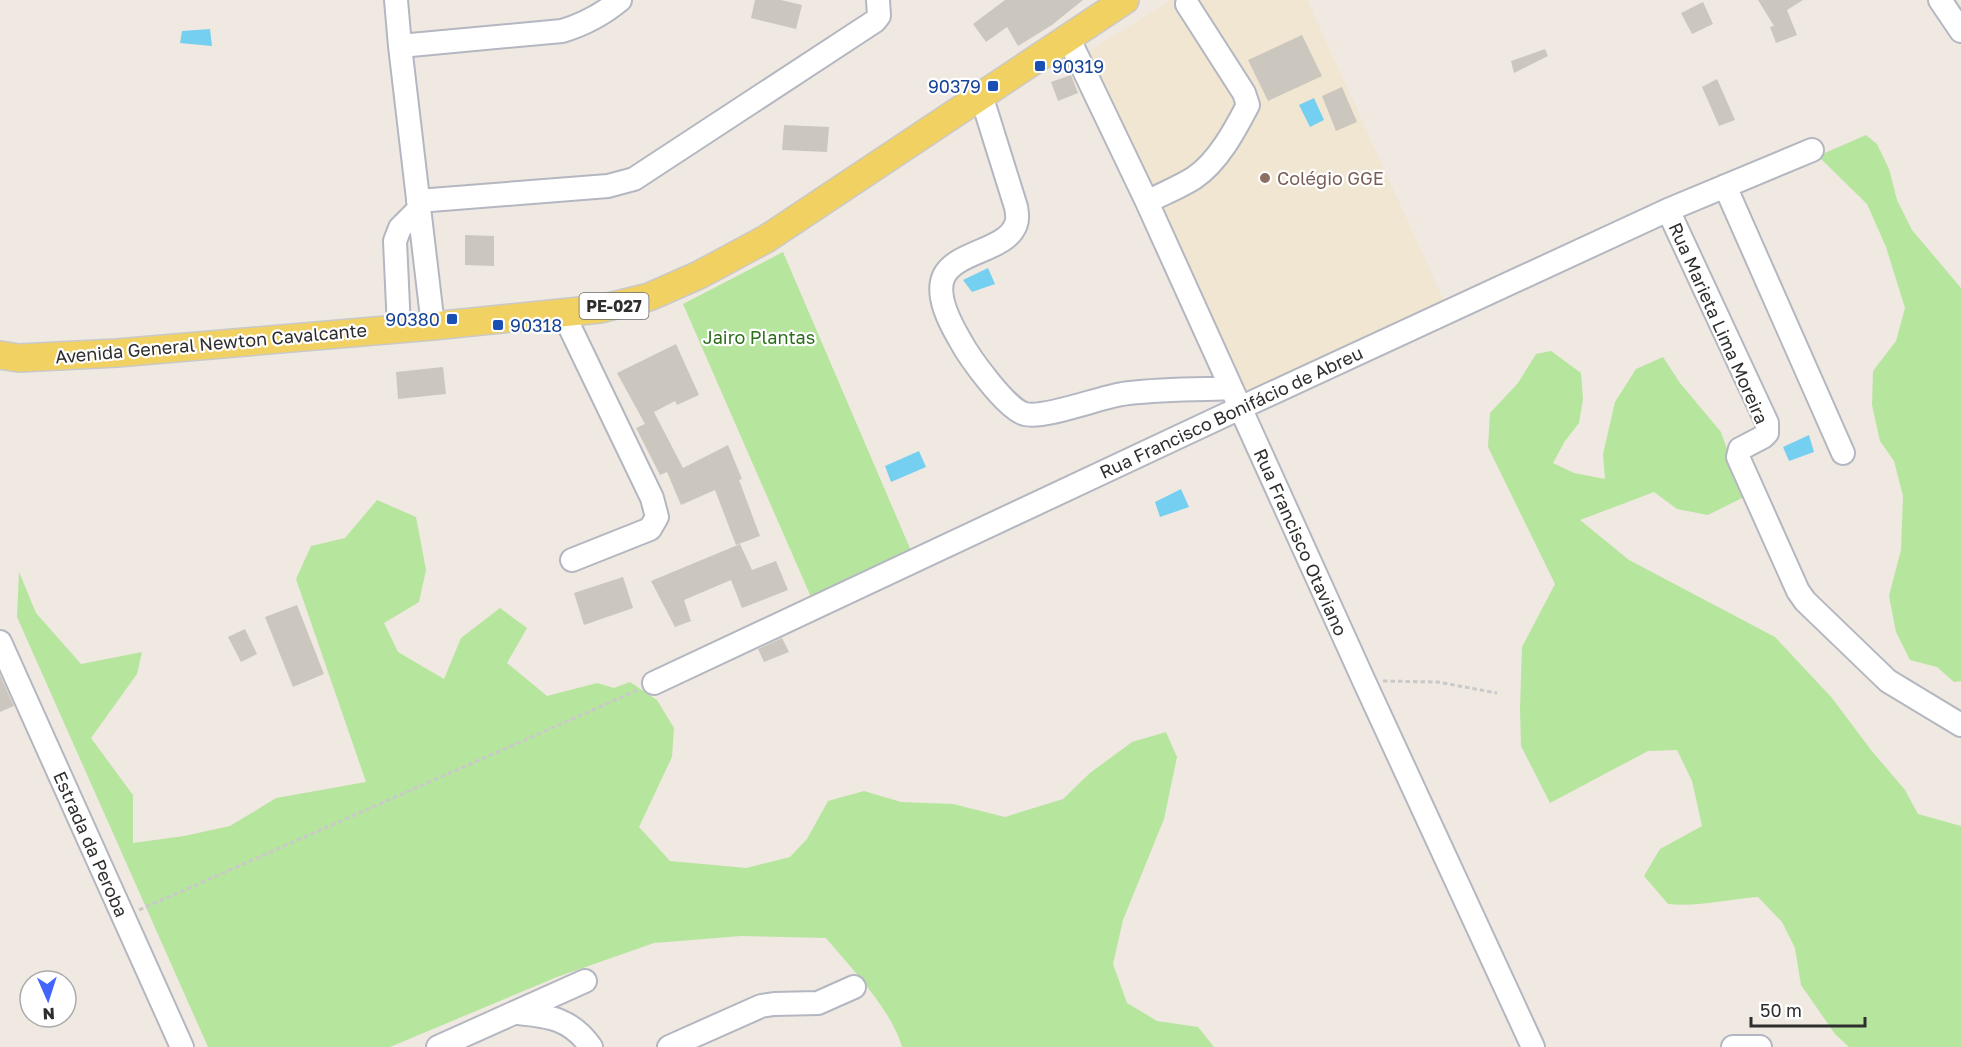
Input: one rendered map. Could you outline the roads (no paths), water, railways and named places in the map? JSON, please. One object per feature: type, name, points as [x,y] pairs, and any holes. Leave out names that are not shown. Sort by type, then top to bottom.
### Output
[{"type":"main road","name":"Avenida General Newton Cavalcante","points":[[6,356],[117,353],[433,326],[600,309],[649,297],[699,275],[766,239],[1125,0]]},
{"type":"street","points":[[396,0],[433,326]]},
{"type":"street","points":[[400,46],[562,31],[602,15],[620,0]]},
{"type":"street","points":[[399,328],[395,241],[400,228],[418,205],[608,186],[634,179],[875,21],[879,16],[878,0]]},
{"type":"street","points":[[1940,0],[1961,31]]},
{"type":"street","points":[[1147,202],[1195,178],[1226,142],[1248,105],[1244,93],[1187,4]]},
{"type":"street","name":"Rua Francisco Otaviano","points":[[1068,36],[1147,202],[1533,1047]]},
{"type":"street","points":[[981,95],[1016,207],[1017,223],[1012,233],[1001,241],[959,261],[944,274],[941,287],[953,329],[966,351],[989,381],[1010,405],[1022,414],[1037,416],[1122,394],[1235,398]]},
{"type":"street","name":"Rua Francisco Bonifácio de Abreu","points":[[654,683],[1235,398],[1812,150]]},
{"type":"street","points":[[1725,186],[1843,453]]},
{"type":"street","name":"Rua Marieta Lima Moreira","points":[[1668,210],[1767,423],[1767,433],[1740,449],[1738,457],[1798,591],[1888,681],[1961,725]]},
{"type":"street","points":[[563,313],[652,498],[657,517],[650,529],[572,560]]},
{"type":"street","name":"Estrada da Peroba","points":[[0,642],[179,1046]]},
{"type":"street","points":[[438,1047],[585,981]]},
{"type":"street","points":[[669,1047],[761,1006],[818,1003],[854,987]]},
{"type":"street","points":[[518,1013],[564,1022],[581,1033],[591,1047]]},
{"type":"street","points":[[1732,1047],[1760,1047]]},
{"type":"water","points":[[210,29],[212,46],[180,43],[182,31]]},
{"type":"water","points":[[1314,98],[1324,120],[1310,127],[1299,105]]},
{"type":"water","points":[[988,268],[995,284],[972,292],[963,280]]},
{"type":"water","points":[[1809,435],[1814,452],[1789,461],[1783,447]]},
{"type":"water","points":[[919,451],[926,467],[891,482],[885,466]]},
{"type":"water","points":[[1181,489],[1189,507],[1160,517],[1155,502]]},
{"type":"place","name":"90319","points":[[1040,66]]},
{"type":"place","name":"90379","points":[[993,86]]},
{"type":"place","name":"Colégio GGE","points":[[1265,178]]},
{"type":"place","name":"90380","points":[[452,319]]},
{"type":"place","name":"90318","points":[[498,325]]},
{"type":"park label","name":"Jairo Plantas","points":[[759,337]]}]
